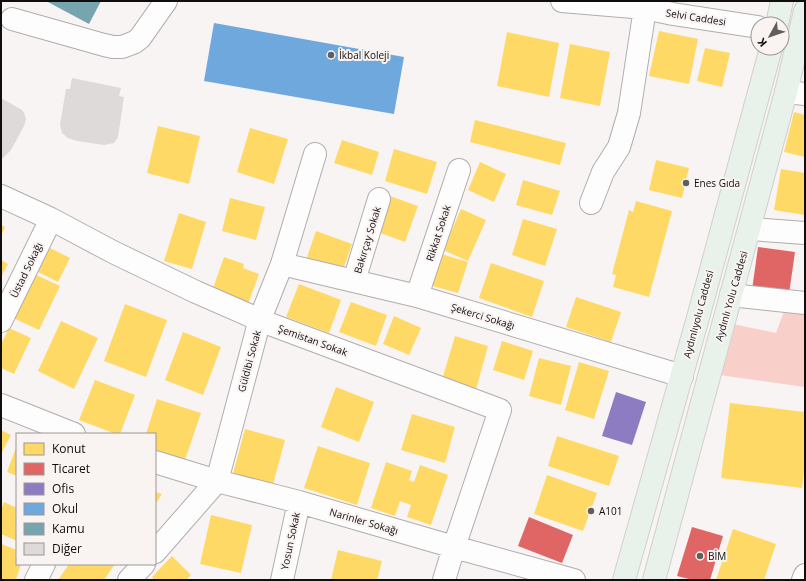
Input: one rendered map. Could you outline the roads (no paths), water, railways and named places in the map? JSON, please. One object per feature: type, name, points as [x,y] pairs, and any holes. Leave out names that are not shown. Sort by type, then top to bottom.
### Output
[{"type":"main road","points":[[779,16],[782,1]]},
{"type":"main road","name":"Aydınlı Yolu Caddesi","points":[[654,580],[750,229],[795,93],[796,32],[805,11]]},
{"type":"main road","name":"Aydınlıyolu Caddesi","points":[[624,580],[730,203],[769,56]]},
{"type":"street","points":[[12,19],[104,45],[122,47],[140,38],[166,1]]},
{"type":"street","name":"Selvi Caddesi","points":[[562,1],[645,8],[673,14],[750,26]]},
{"type":"street","points":[[591,204],[603,172],[619,147],[629,113],[645,8]]},
{"type":"street","name":"Güldibi Sokak","points":[[156,551],[217,481],[260,319],[282,264],[315,154]]},
{"type":"street","name":"Rikkat Sokak","points":[[417,296],[459,170]]},
{"type":"street","name":"Şemistan Sokak","points":[[1,196],[51,219],[112,252],[196,292],[267,323],[500,410],[454,547]]},
{"type":"street","name":"Bakırçay Sokak","points":[[354,281],[379,199]]},
{"type":"street","name":"Üstad Sokağı","points":[[1,321],[51,219]]},
{"type":"street","points":[[750,229],[805,233]]},
{"type":"street","name":"Şekerci Sokağı","points":[[282,264],[417,296],[682,376]]},
{"type":"street","points":[[731,295],[805,303]]},
{"type":"street","points":[[1,405],[71,433]]},
{"type":"street","name":"Narinler Sokağı","points":[[156,462],[217,481],[299,502],[574,580]]},
{"type":"street","name":"Yosun Sokak","points":[[282,580],[299,502]]},
{"type":"street","points":[[444,580],[454,547]]},
{"type":"street","points":[[36,580],[44,565]]},
{"type":"street","points":[[129,580],[143,565]]},
{"type":"street","points":[[803,580],[805,575]]},
{"type":"place","name":"İkbal Koleji","points":[[331,55]]},
{"type":"place","name":"Enes Gıda","points":[[686,183]]},
{"type":"place","name":"A101","points":[[591,511]]},
{"type":"place","name":"BİM","points":[[700,556]]}]
